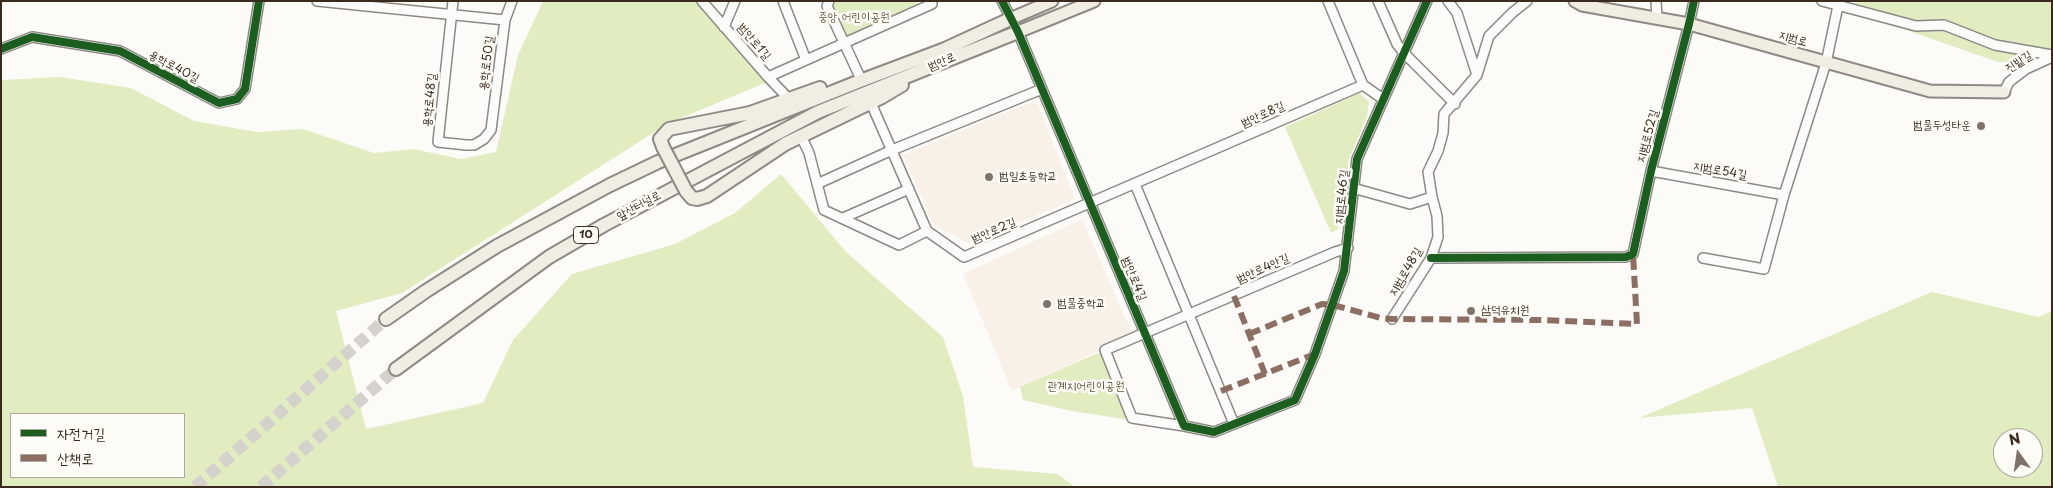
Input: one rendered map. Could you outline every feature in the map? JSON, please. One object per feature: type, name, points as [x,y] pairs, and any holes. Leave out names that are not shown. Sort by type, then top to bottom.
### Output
[{"type":"highway","name":"범안로","points":[[386,319],[497,246],[596,192],[658,162],[860,81],[944,50],[1010,19]]},
{"type":"highway","name":"범안로","points":[[790,125],[1018,32]]},
{"type":"highway","points":[[936,64],[871,103],[785,144],[707,196],[697,199],[692,198],[686,191],[660,139],[669,129],[750,113],[859,75],[944,50]]},
{"type":"highway","name":"앞산터널로","points":[[396,368],[549,257],[604,225],[790,125]]},
{"type":"main road","name":"범안로","points":[[1010,19],[1052,1]]},
{"type":"main road","name":"범안로","points":[[1018,32],[1094,1]]},
{"type":"main road","name":"지범로","points":[[1575,1],[1582,5],[1689,24],[1930,92],[2004,92]]},
{"type":"street","name":"용학로40길","points":[[1,49],[32,37],[120,51],[219,103],[237,99],[246,89],[259,1]]},
{"type":"street","points":[[317,1],[505,20]]},
{"type":"street","name":"용학로48길","points":[[453,1],[438,142],[474,145],[484,139],[491,130]]},
{"type":"street","name":"용학로50길","points":[[491,130],[505,20],[512,1]]},
{"type":"street","name":"범안로1길","points":[[702,1],[789,99]]},
{"type":"street","points":[[724,27],[735,1]]},
{"type":"street","points":[[783,1],[806,60]]},
{"type":"street","points":[[829,1],[827,6],[859,75]]},
{"type":"street","points":[[768,77],[932,4],[926,1]]},
{"type":"street","name":"범안로4길","points":[[1002,1],[1018,32],[1184,426]]},
{"type":"street","points":[[1328,1],[1363,85],[1383,99]]},
{"type":"street","points":[[1378,1],[1404,53],[1455,104]]},
{"type":"street","name":"지범로46길","points":[[1234,424],[1295,400],[1333,305],[1344,271],[1357,159],[1427,1]]},
{"type":"street","points":[[1448,1],[1457,13],[1477,75]]},
{"type":"street","name":"지범로48길","points":[[1392,319],[1431,258],[1438,237],[1437,216],[1428,172],[1441,142],[1444,114],[1455,104],[1477,75],[1489,36],[1527,1]]},
{"type":"street","points":[[1656,1],[1657,18]]},
{"type":"street","name":"지범로52길","points":[[1431,258],[1626,256],[1633,254],[1651,171],[1694,1]]},
{"type":"street","points":[[1822,1],[1839,3],[1916,26],[1944,25],[1995,45],[2052,56]]},
{"type":"street","points":[[1703,258],[1764,269],[1784,195],[1826,63],[1839,3]]},
{"type":"street","name":"진밭길","points":[[2004,92],[2009,82],[2026,69],[2052,56]]},
{"type":"street","name":"범안로8길","points":[[1090,204],[1363,85]]},
{"type":"street","points":[[817,184],[892,150],[1042,89]]},
{"type":"street","points":[[801,136],[809,153],[824,210],[898,245],[927,231],[871,103]]},
{"type":"street","name":"지범로54길","points":[[1651,171],[1784,195]]},
{"type":"street","points":[[1135,184],[1234,424],[1214,432],[1184,426]]},
{"type":"street","name":"지범로46길","points":[[1353,188],[1410,204],[1432,197]]},
{"type":"street","points":[[843,218],[908,189]]},
{"type":"street","name":"범안로2길","points":[[927,231],[964,257],[1090,204]]},
{"type":"street","name":"범안로4안길","points":[[1184,426],[1132,418],[1105,350],[1348,248]]},
{"type":"shaded area","name":"범일초등학교","points":[[1036,100],[1075,199],[969,244],[933,224],[903,155]]},
{"type":"shaded area","name":"범물중학교","points":[[1082,219],[1133,335],[1012,391],[963,274]]},
{"type":"green space","points":[[543,1],[696,1],[767,82],[667,124],[402,293],[336,311],[366,429],[483,403],[513,340],[572,274],[675,244],[735,213],[781,174],[846,252],[943,337],[963,396],[973,467],[1058,474],[1075,487],[1,487],[1,80],[60,77],[131,88],[194,121],[257,132],[303,129],[374,153],[413,149],[461,159],[496,152],[518,55]]},
{"type":"green space","name":"중앙 어린이공원","points":[[832,1],[915,1],[921,6],[847,39],[831,6]]},
{"type":"green space","points":[[1856,1],[2052,1],[2052,62],[1998,62],[1857,13]]},
{"type":"green space","points":[[1360,93],[1369,102],[1367,117],[1349,159],[1338,229],[1331,233],[1285,127]]},
{"type":"green space","points":[[1932,292],[2038,317],[2052,311],[2052,487],[1778,487],[1752,408],[1639,418]]},
{"type":"green space","name":"관계지어린이공원","points":[[1100,352],[1130,420],[1072,411],[1023,400],[1020,387]]},
{"type":"tunnel","points":[[195,487],[386,319]]},
{"type":"tunnel","points":[[261,487],[396,369]]},
{"type":"marked path","points":[[1249,334],[1322,304],[1392,319],[1544,320],[1637,324],[1633,254]]},
{"type":"marked path","points":[[1234,296],[1265,374]]},
{"type":"marked path","points":[[1221,391],[1315,354]]},
{"type":"cycle path","points":[[1,49],[32,37],[120,51],[219,103],[237,99],[245,89],[259,1]]},
{"type":"cycle path","points":[[1002,1],[1018,32],[1184,426],[1214,432],[1295,400],[1315,354],[1344,271],[1357,159],[1427,1]]},
{"type":"cycle path","points":[[1431,258],[1626,257],[1633,254],[1651,171],[1694,1]]},
{"type":"place","name":"범물두성타운","points":[[1981,126]]},
{"type":"place","name":"범일초등학교","points":[[989,177]]},
{"type":"place","name":"범물중학교","points":[[1047,304]]},
{"type":"place","name":"삼덕유치원","points":[[1471,311]]}]
